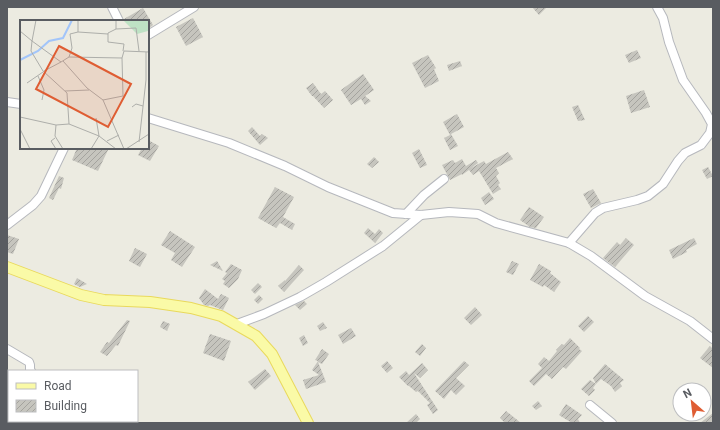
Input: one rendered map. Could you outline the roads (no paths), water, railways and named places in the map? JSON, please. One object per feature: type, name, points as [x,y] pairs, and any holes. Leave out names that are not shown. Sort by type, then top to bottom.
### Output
[{"type":"main road","points":[[7,267],[81,296],[104,300],[150,302],[191,308],[221,316],[237,324],[256,336],[272,354],[308,423]]},
{"type":"street","points":[[112,7],[118,20]]},
{"type":"street","points":[[149,34],[194,7]]},
{"type":"street","points":[[569,243],[595,213],[603,208],[648,196],[663,184],[685,153],[701,145],[710,133],[712,124],[683,80],[669,42],[663,18],[657,7]]},
{"type":"street","points":[[7,102],[20,104]]},
{"type":"street","points":[[149,118],[229,143],[357,199],[393,213],[421,215],[449,212],[478,214],[496,223],[569,243],[591,256],[645,296],[690,321],[713,339]]},
{"type":"street","points":[[7,225],[34,205],[41,196],[64,149]]},
{"type":"street","points":[[406,214],[424,195],[444,179]]},
{"type":"street","points":[[237,324],[264,314],[326,282],[384,246],[421,215]]},
{"type":"street","points":[[7,349],[29,362],[30,370]]},
{"type":"street","points":[[590,405],[612,423]]}]
